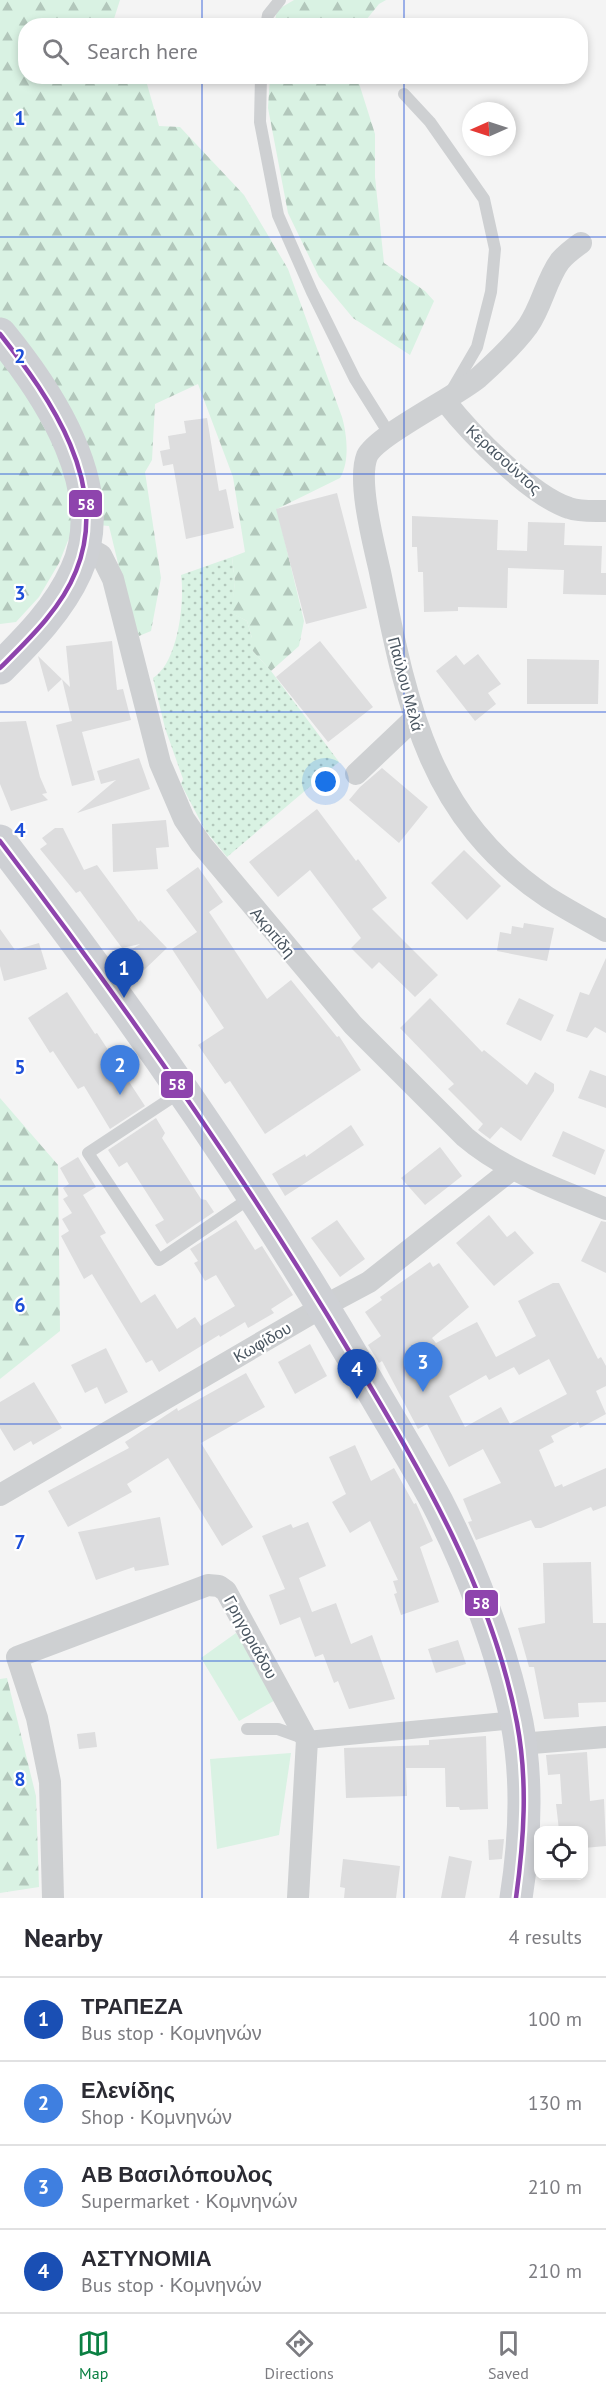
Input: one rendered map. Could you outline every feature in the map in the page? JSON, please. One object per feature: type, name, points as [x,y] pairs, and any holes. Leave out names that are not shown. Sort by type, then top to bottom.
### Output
[{"type":"main road","points":[[0,334],[39,387],[74,454],[87,509],[85,546],[76,571],[62,597],[46,619],[0,668]]},
{"type":"main road","points":[[0,841],[42,895],[183,1090],[254,1196],[324,1306],[437,1503],[494,1638],[518,1732],[525,1792],[516,1898]]},
{"type":"street","name":"Παύλου Μελά","points":[[580,243],[560,261],[529,324],[476,380],[375,446],[368,455],[365,465],[365,488],[396,650],[414,719],[431,761],[451,798],[470,826],[514,872],[547,897],[606,931]]},
{"type":"street","name":"Κερασούντος","points":[[446,401],[489,447],[545,496],[572,509],[606,511]]},
{"type":"street","name":"Ακριτίδη","points":[[85,546],[101,555],[113,579],[160,763],[177,806],[193,834],[316,984],[377,1052],[465,1137],[511,1170],[606,1209]]},
{"type":"street","points":[[356,774],[414,719]]},
{"type":"street","name":"Κωφίδου","points":[[0,1495],[369,1282],[511,1170]]},
{"type":"street","name":"Γρηγοριάδου","points":[[53,1898],[50,1782],[37,1718],[17,1657],[201,1586],[219,1586],[226,1591],[307,1740]]},
{"type":"street","points":[[298,1898],[307,1740],[518,1732],[606,1737]]},
{"type":"lane","points":[[267,18],[280,0]]},
{"type":"lane","points":[[261,84],[260,122],[278,215],[312,292],[355,379],[390,435]]},
{"type":"lane","points":[[404,94],[430,122],[484,199],[495,249],[491,292],[477,346],[446,401]]},
{"type":"lane","points":[[183,1090],[88,1153],[159,1260],[254,1196]]},
{"type":"lane","points":[[247,1729],[278,1729],[307,1740]]},
{"type":"green space","points":[[0,0],[120,0],[114,18],[18,18],[18,84],[147,84],[159,126],[180,127],[244,195],[288,269],[342,417],[346,440],[345,464],[340,478],[277,509],[304,621],[299,646],[271,671],[252,650],[252,638],[247,621],[231,613],[235,582],[232,557],[245,552],[233,477],[198,384],[155,404],[152,460],[145,472],[161,578],[151,631],[139,636],[132,621],[109,526],[75,523],[59,563],[39,597],[16,622],[0,624]]},
{"type":"green space","points":[[294,0],[386,0],[379,4],[368,18],[276,18],[277,10]]},
{"type":"green space","points":[[270,84],[359,84],[375,134],[375,177],[384,263],[425,291],[434,301],[410,355],[353,318],[319,277],[288,213],[268,108]]},
{"type":"green space","points":[[232,557],[235,582],[232,613],[247,621],[252,638],[252,650],[271,671],[339,762],[227,857],[205,830],[181,784],[183,779],[165,728],[153,678],[162,670],[174,646],[182,600],[181,575]]},
{"type":"green space","points":[[0,1098],[58,1165],[60,1331],[0,1379]]},
{"type":"green space","points":[[236,1633],[277,1699],[239,1721],[201,1658]]},
{"type":"green space","points":[[7,1678],[36,1796],[39,1887],[0,1893],[0,1679]]},
{"type":"green space","points":[[291,1753],[279,1835],[217,1849],[210,1759]]},
{"type":"building","points":[[207,418],[219,491],[226,489],[234,528],[186,539],[173,464],[163,466],[160,451],[170,449],[168,436],[186,433],[184,421]]},
{"type":"building","points":[[337,493],[367,608],[306,624],[276,509]]},
{"type":"building","points":[[412,516],[498,520],[497,550],[527,551],[528,522],[565,523],[564,545],[602,546],[601,573],[606,573],[606,595],[563,594],[564,570],[508,568],[507,608],[458,607],[458,611],[424,612],[423,572],[418,572],[417,547],[412,547]]},
{"type":"building","points":[[112,641],[117,690],[123,689],[131,720],[82,732],[95,780],[72,786],[56,725],[72,721],[62,679],[70,687],[66,646]]},
{"type":"building","points":[[320,641],[373,707],[328,742],[276,677]]},
{"type":"building","points":[[478,654],[501,684],[488,693],[496,704],[475,721],[436,671],[456,655],[464,665]]},
{"type":"building","points":[[38,656],[62,679],[48,692]]},
{"type":"building","points":[[527,659],[599,660],[598,704],[527,704]]},
{"type":"building","points":[[26,721],[40,777],[47,793],[42,794],[48,800],[11,811],[0,784],[0,722]]},
{"type":"building","points":[[139,758],[150,789],[77,813],[116,780],[101,784],[97,771]]},
{"type":"building","points":[[382,768],[428,807],[399,843],[349,800]]},
{"type":"building","points":[[317,809],[387,898],[372,909],[438,975],[415,997],[379,962],[372,969],[351,948],[361,938],[310,870],[278,897],[249,862]]},
{"type":"building","points":[[166,820],[169,847],[156,848],[158,869],[113,872],[112,824]]},
{"type":"building","points":[[55,828],[63,828],[84,870],[97,865],[139,922],[140,920],[167,948],[144,970],[127,980],[114,961],[140,944],[122,948],[80,891],[76,893],[40,849],[47,844],[42,838]]},
{"type":"building","points":[[464,850],[501,886],[467,920],[431,883]]},
{"type":"building","points":[[198,867],[223,902],[209,912],[267,999],[291,980],[337,1037],[339,1036],[361,1070],[265,1134],[230,1081],[225,1084],[198,1045],[224,1028],[172,949],[197,932],[166,890]]},
{"type":"building","points":[[524,923],[554,928],[547,961],[497,951],[500,932],[511,934],[512,926],[523,928]]},
{"type":"building","points":[[0,929],[15,950],[39,943],[47,969],[4,981],[0,966]]},
{"type":"building","points":[[606,958],[606,1033],[595,1027],[587,1038],[566,1031],[580,992],[589,995]]},
{"type":"building","points":[[67,992],[145,1106],[110,1129],[84,1086],[78,1089],[53,1051],[50,1053],[28,1018]]},
{"type":"building","points":[[430,998],[482,1052],[484,1050],[527,1085],[535,1072],[554,1084],[554,1091],[521,1141],[501,1127],[490,1139],[478,1130],[483,1124],[448,1089],[454,1084],[400,1028]]},
{"type":"building","points":[[519,998],[554,1015],[541,1041],[506,1024]]},
{"type":"building","points":[[590,1070],[606,1076],[606,1108],[578,1098]]},
{"type":"building","points":[[156,1118],[165,1133],[162,1138],[201,1199],[206,1200],[214,1212],[167,1244],[155,1225],[164,1220],[127,1162],[119,1167],[108,1150]]},
{"type":"building","points":[[351,1125],[364,1145],[285,1196],[272,1174],[305,1154],[306,1157]]},
{"type":"building","points":[[563,1131],[605,1150],[595,1175],[552,1156]]},
{"type":"building","points":[[440,1147],[462,1176],[425,1205],[401,1178]]},
{"type":"building","points":[[78,1157],[96,1187],[83,1195],[106,1233],[100,1236],[141,1303],[155,1294],[177,1329],[195,1317],[201,1326],[235,1306],[216,1275],[205,1281],[194,1263],[198,1261],[190,1249],[236,1220],[255,1250],[262,1246],[293,1295],[271,1309],[274,1313],[248,1328],[245,1322],[220,1337],[219,1335],[159,1372],[152,1360],[146,1363],[92,1274],[84,1279],[61,1236],[69,1231],[62,1219],[72,1213],[63,1199],[68,1196],[63,1188],[69,1184],[60,1168]]},
{"type":"building","points":[[489,1215],[507,1237],[515,1231],[534,1253],[494,1286],[456,1243]]},
{"type":"building","points":[[337,1220],[365,1259],[340,1277],[311,1238]]},
{"type":"building","points":[[601,1221],[606,1222],[606,1273],[581,1261]]},
{"type":"building","points":[[430,1262],[433,1267],[439,1263],[469,1307],[432,1338],[436,1343],[477,1322],[496,1357],[536,1336],[518,1301],[553,1283],[559,1283],[598,1359],[601,1357],[606,1366],[606,1386],[596,1391],[606,1414],[580,1428],[578,1422],[551,1436],[554,1442],[539,1450],[555,1487],[562,1484],[563,1487],[606,1468],[606,1506],[593,1511],[591,1507],[541,1528],[535,1528],[531,1520],[476,1540],[468,1522],[472,1521],[463,1499],[501,1483],[483,1449],[449,1467],[427,1424],[418,1429],[382,1361],[379,1363],[368,1345],[381,1336],[365,1312],[382,1300],[380,1297]],"holes":[[[549,1359],[567,1394],[510,1424],[501,1407],[465,1427],[449,1396],[486,1375],[489,1380],[514,1367],[519,1375]]]},
{"type":"building","points":[[310,1344],[327,1376],[295,1394],[278,1362]]},
{"type":"building","points":[[106,1348],[128,1392],[105,1404],[97,1387],[85,1393],[71,1365]]},
{"type":"building","points":[[246,1373],[265,1407],[201,1443],[253,1527],[222,1546],[168,1458],[127,1484],[132,1492],[68,1527],[48,1491],[129,1448],[125,1442],[177,1408],[178,1411]]},
{"type":"building","points":[[34,1382],[62,1428],[33,1445],[31,1441],[14,1451],[0,1428],[0,1402]]},
{"type":"building","points":[[355,1445],[371,1481],[394,1468],[414,1504],[416,1503],[433,1541],[420,1547],[439,1602],[401,1615],[394,1594],[397,1593],[393,1581],[398,1580],[370,1521],[350,1533],[332,1502],[346,1494],[329,1457]]},
{"type":"building","points":[[160,1517],[169,1565],[135,1571],[134,1567],[96,1580],[78,1532]]},
{"type":"building","points":[[308,1522],[326,1566],[299,1578],[312,1612],[336,1603],[351,1644],[372,1635],[395,1699],[349,1709],[338,1681],[334,1683],[323,1654],[315,1657],[300,1617],[280,1625],[269,1595],[285,1589],[262,1536],[291,1524],[293,1528]]},
{"type":"building","points":[[591,1562],[593,1623],[606,1623],[606,1702],[578,1703],[579,1717],[544,1719],[534,1667],[529,1667],[518,1628],[545,1623],[543,1563]]},
{"type":"building","points":[[458,1640],[466,1664],[436,1673],[428,1649]]},
{"type":"building","points":[[95,1732],[97,1747],[79,1749],[77,1734]]},
{"type":"building","points":[[486,1736],[488,1809],[460,1810],[459,1807],[446,1807],[445,1768],[406,1768],[407,1796],[346,1798],[344,1748],[429,1745],[429,1740]]},
{"type":"building","points":[[587,1752],[590,1801],[604,1799],[606,1846],[588,1848],[588,1826],[559,1826],[556,1804],[562,1804],[560,1774],[548,1775],[546,1755]]},
{"type":"building","points":[[504,1839],[502,1859],[489,1860],[488,1840]]},
{"type":"building","points":[[449,1856],[472,1861],[465,1898],[441,1898]]},
{"type":"building","points":[[343,1859],[400,1866],[396,1898],[344,1898],[345,1888],[340,1887]]},
{"type":"transit line","name":"58","points":[[0,334],[56,415],[81,475],[86,507],[85,539],[70,585],[43,623],[0,668]]},
{"type":"transit line","name":"58","points":[[0,841],[140,1031],[272,1227],[380,1404],[430,1491],[452,1535],[491,1627],[506,1674],[517,1723],[523,1767],[524,1811],[516,1898]]},
{"type":"place","name":"ΤΡΑΠΕΖΑ","points":[[124,998]]},
{"type":"place","name":"Ελενίδης","points":[[120,1095]]},
{"type":"place","name":"ΑΒ Βασιλόπουλος","points":[[423,1392]]},
{"type":"place","name":"ΑΣΤΥΝΟΜΙΑ","points":[[357,1399]]}]
